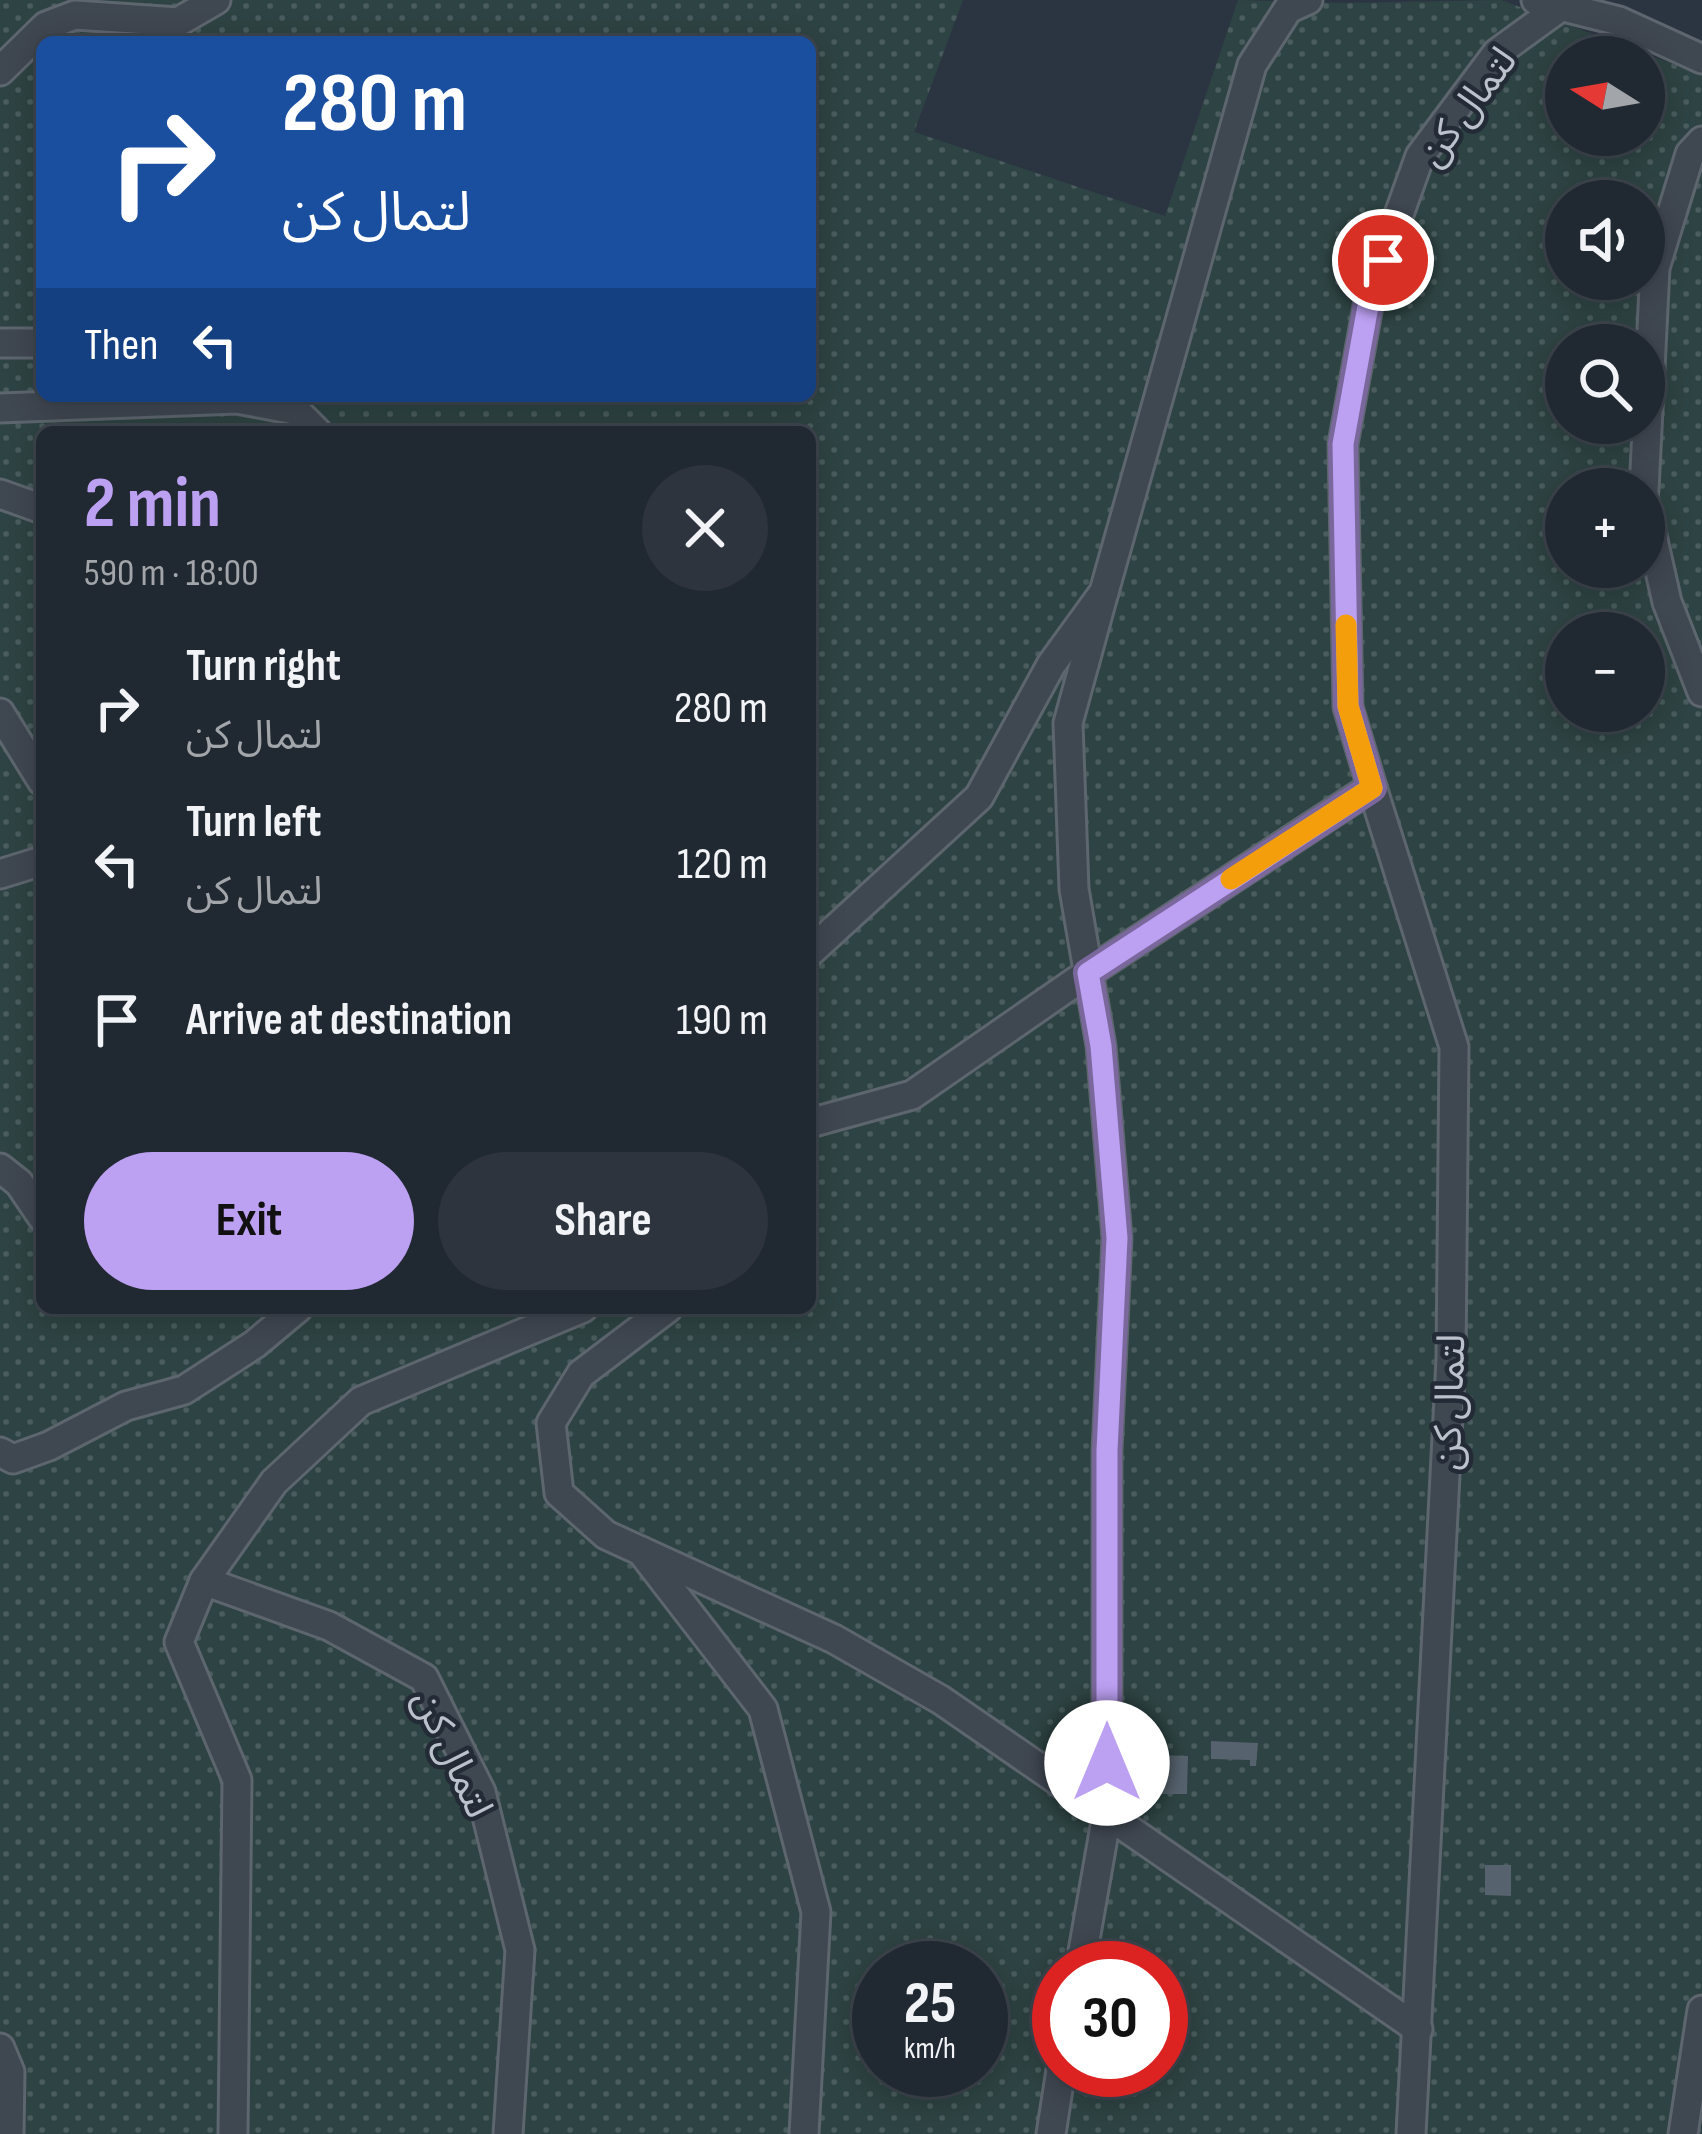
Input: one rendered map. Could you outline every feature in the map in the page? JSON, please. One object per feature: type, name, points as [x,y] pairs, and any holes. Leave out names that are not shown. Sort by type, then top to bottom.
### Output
[{"type":"street","points":[[0,71],[46,26],[75,15],[178,22],[216,0]]},
{"type":"street","points":[[1085,1941],[1107,1815],[1107,1451],[1117,1238],[1101,1046],[1074,889],[1067,723],[1252,65],[1288,9],[1308,0]]},
{"type":"street","name":"لتمال کن","points":[[1411,2134],[1450,1359],[1454,1047],[1348,706],[1343,444],[1370,295],[1420,156],[1497,53],[1548,4],[1619,21],[1702,59]]},
{"type":"street","points":[[1645,468],[1654,268],[1690,154],[1702,141]]},
{"type":"street","points":[[0,343],[36,343]]},
{"type":"street","points":[[0,408],[158,402]]},
{"type":"street","points":[[253,402],[295,410],[311,426]]},
{"type":"street","points":[[0,494],[36,507]]},
{"type":"street","points":[[1664,588],[1702,692]]},
{"type":"street","points":[[816,946],[979,797],[1051,665],[1104,592]]},
{"type":"street","points":[[0,713],[36,771]]},
{"type":"street","points":[[816,1121],[912,1095],[1088,973],[1372,788]]},
{"type":"street","points":[[0,874],[36,863]]},
{"type":"street","points":[[0,1168],[20,1183],[36,1208]]},
{"type":"street","points":[[0,1452],[14,1459],[126,1406],[184,1390],[255,1344],[291,1314]]},
{"type":"street","points":[[233,2134],[237,1780],[179,1642],[204,1581],[274,1482],[361,1401],[569,1314]]},
{"type":"street","points":[[660,1314],[581,1374],[551,1423],[559,1493],[605,1535],[835,1639],[941,1700],[1418,2029]]},
{"type":"street","points":[[638,1547],[764,1709],[816,1912],[804,2134]]},
{"type":"street","name":"لتمال کن","points":[[204,1581],[329,1626],[424,1678],[481,1792],[520,1950],[508,2134]]},
{"type":"street","points":[[1107,1763],[1154,1766]]},
{"type":"street","points":[[1683,2134],[1702,2010]]},
{"type":"street","points":[[0,2048],[10,2072],[9,2134]]},
{"type":"street","points":[[1051,2134],[1057,2097]]},
{"type":"green space","points":[[0,0],[963,0],[914,132],[1165,216],[1238,0],[1501,0],[1597,36],[1545,36],[1545,156],[1665,156],[1665,61],[1702,75],[1702,2134],[0,2134]]},
{"type":"building","points":[[1211,1741],[1258,1743],[1256,1766],[1250,1766],[1250,1760],[1211,1759]]},
{"type":"building","points":[[1159,1755],[1188,1756],[1187,1794],[1158,1794]]},
{"type":"building","points":[[1485,1865],[1511,1865],[1511,1896],[1485,1895]]},
{"type":"slow traffic","points":[[1231,879],[1372,788],[1348,706],[1346,625]]},
{"type":"route","points":[[1107,1763],[1107,1451],[1117,1238],[1101,1046],[1088,973],[1372,788],[1348,706],[1343,444],[1370,295],[1383,260]]}]
